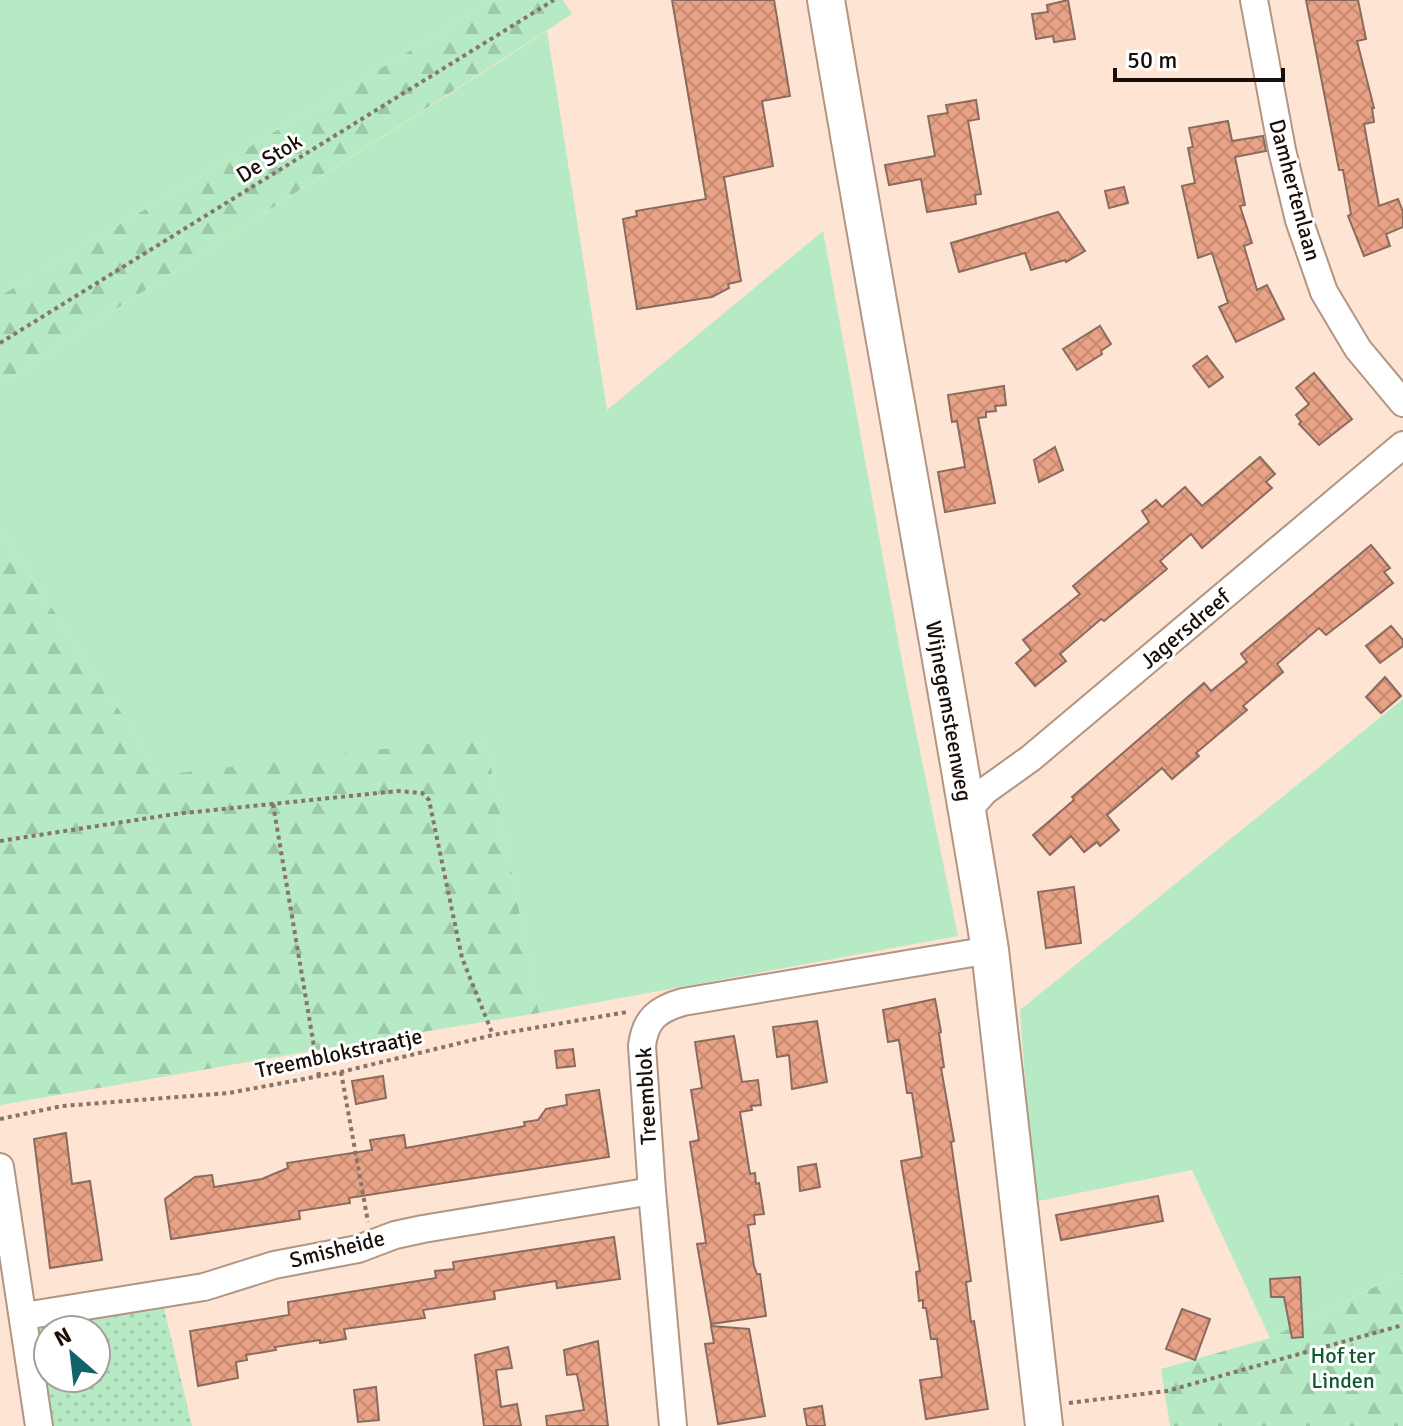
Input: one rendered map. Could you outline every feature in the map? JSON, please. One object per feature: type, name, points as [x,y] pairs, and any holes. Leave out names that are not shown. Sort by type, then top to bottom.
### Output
[{"type":"street","name":"Wijnegemsteenweg","points":[[826,0],[990,950],[1044,1416]]},
{"type":"street","name":"Damhertenlaan","points":[[1254,0],[1295,206],[1324,292],[1358,349],[1403,403]]},
{"type":"street","name":"Jagersdreef","points":[[967,811],[985,791],[1031,758],[1403,445]]},
{"type":"street","name":"Treemblok","points":[[673,1426],[642,1046],[649,1019],[683,1002],[990,950]]},
{"type":"street","points":[[0,1167],[39,1426]]},
{"type":"street","name":"Smisheide","points":[[24,1316],[204,1287],[274,1265],[358,1249],[395,1235],[423,1229],[652,1191]]},
{"type":"path","name":"De Stok","points":[[0,343],[554,0]]},
{"type":"path","points":[[0,841],[175,814],[398,791],[422,793],[429,800],[462,958],[493,1035]]},
{"type":"path","points":[[273,804],[319,1076]]},
{"type":"path","name":"Treemblokstraatje","points":[[0,1119],[62,1106],[229,1093],[341,1072],[493,1035],[639,1009]]},
{"type":"path","points":[[341,1072],[369,1227],[377,1243]]},
{"type":"path","points":[[1044,1416],[1167,1391],[1403,1325]]},
{"type":"green space","points":[[0,0],[495,0],[0,296]]},
{"type":"green space","points":[[495,0],[563,0],[572,14],[0,384],[0,296]]},
{"type":"green space","points":[[547,31],[607,410],[823,231],[906,683],[958,936],[539,1013],[485,738],[162,776],[0,529],[0,384]]},
{"type":"green space","points":[[0,529],[162,775],[485,737],[539,1013],[0,1105]]},
{"type":"green space","points":[[1403,699],[1403,1273],[1270,1338],[1192,1170],[1034,1202],[1020,1010]]},
{"type":"green space","name":"Hof ter Linden","points":[[1403,1273],[1403,1426],[1170,1426],[1161,1369],[1270,1338]]},
{"type":"green space","points":[[163,1304],[192,1426],[48,1426],[43,1394],[112,1394],[112,1314],[99,1314]]},
{"type":"building","points":[[672,0],[774,0],[790,96],[762,101],[773,166],[724,177],[741,281],[728,284],[729,288],[712,297],[637,309],[623,219],[637,216],[636,211],[706,199]]},
{"type":"building","points":[[1068,0],[1075,39],[1054,42],[1053,36],[1036,39],[1032,14],[1048,12],[1047,5]]},
{"type":"building","points":[[1306,0],[1358,0],[1366,39],[1357,41],[1374,108],[1374,122],[1364,124],[1379,206],[1398,199],[1403,212],[1403,227],[1386,234],[1390,246],[1364,256],[1348,216],[1351,214],[1343,170],[1339,170]]},
{"type":"building","points":[[976,100],[979,119],[968,121],[981,194],[975,195],[976,204],[927,212],[921,179],[889,185],[885,165],[935,156],[928,116],[948,113],[946,105]]},
{"type":"building","points":[[1228,121],[1232,141],[1263,136],[1266,151],[1235,157],[1245,205],[1240,206],[1252,243],[1244,246],[1257,290],[1267,285],[1284,319],[1236,342],[1219,307],[1228,303],[1212,253],[1198,258],[1182,186],[1195,183],[1188,148],[1193,147],[1189,128]]},
{"type":"building","points":[[1124,187],[1128,203],[1109,208],[1105,191]]},
{"type":"building","points":[[1058,212],[1085,251],[1066,262],[1031,270],[1025,253],[959,272],[951,243]]},
{"type":"building","points":[[1100,326],[1111,344],[1101,351],[1102,354],[1077,370],[1063,349]]},
{"type":"building","points":[[1207,356],[1223,377],[1209,387],[1193,366]]},
{"type":"building","points":[[1314,373],[1352,419],[1319,445],[1299,424],[1301,422],[1296,415],[1309,404],[1296,388]]},
{"type":"building","points":[[1004,386],[1006,405],[995,406],[996,411],[986,412],[986,417],[978,418],[995,503],[945,512],[938,472],[965,467],[957,421],[952,422],[948,395]]},
{"type":"building","points":[[1055,447],[1063,470],[1039,482],[1034,460]]},
{"type":"building","points":[[1260,457],[1275,474],[1266,482],[1272,488],[1202,548],[1191,534],[1160,561],[1167,569],[1060,654],[1066,661],[1035,686],[1016,663],[1031,650],[1023,640],[1080,594],[1073,586],[1149,522],[1142,511],[1156,500],[1162,507],[1185,487],[1202,506]]},
{"type":"building","points":[[1371,545],[1390,568],[1384,572],[1393,583],[1326,635],[1319,628],[1277,664],[1283,672],[1243,706],[1247,710],[1196,753],[1199,756],[1172,779],[1162,768],[1107,815],[1119,830],[1100,846],[1097,842],[1084,852],[1071,836],[1050,855],[1033,835],[1074,800],[1072,797],[1204,683],[1211,691],[1247,662],[1241,654]]},
{"type":"building","points":[[1391,626],[1403,640],[1403,646],[1380,663],[1366,646]]},
{"type":"building","points":[[1385,677],[1401,696],[1381,713],[1366,697]]},
{"type":"building","points":[[1074,887],[1081,943],[1046,948],[1038,892]]},
{"type":"building","points":[[935,999],[941,1032],[944,1067],[941,1068],[954,1141],[951,1142],[971,1281],[966,1282],[971,1322],[974,1321],[988,1409],[926,1419],[920,1380],[942,1377],[937,1339],[931,1339],[926,1308],[923,1308],[923,1300],[919,1301],[916,1272],[920,1271],[901,1161],[922,1157],[912,1093],[907,1093],[899,1040],[888,1042],[883,1010]]},
{"type":"building","points":[[817,1021],[827,1082],[792,1089],[789,1055],[777,1057],[773,1027]]},
{"type":"building","points":[[734,1036],[742,1082],[758,1080],[761,1105],[740,1112],[750,1174],[755,1173],[756,1184],[759,1183],[764,1214],[754,1215],[755,1224],[748,1225],[766,1316],[711,1324],[697,1244],[706,1243],[690,1142],[699,1140],[691,1090],[702,1088],[695,1042]]},
{"type":"building","points":[[573,1049],[575,1066],[557,1068],[555,1051]]},
{"type":"building","points":[[383,1076],[386,1098],[356,1104],[352,1081]]},
{"type":"building","points":[[599,1090],[609,1157],[349,1198],[350,1203],[299,1211],[300,1219],[171,1239],[165,1199],[195,1177],[212,1175],[214,1187],[262,1179],[288,1168],[287,1163],[372,1150],[370,1140],[404,1135],[406,1148],[525,1126],[524,1122],[538,1120],[546,1109],[567,1105],[566,1095]]},
{"type":"building","points":[[66,1133],[72,1184],[90,1181],[102,1260],[50,1268],[34,1139]]},
{"type":"building","points":[[816,1164],[820,1187],[800,1191],[798,1167]]},
{"type":"building","points":[[1158,1196],[1163,1221],[1061,1240],[1056,1215]]},
{"type":"building","points":[[614,1237],[620,1279],[557,1288],[556,1281],[494,1291],[495,1299],[423,1310],[425,1318],[344,1329],[346,1339],[275,1347],[276,1350],[246,1355],[247,1360],[236,1362],[238,1378],[198,1386],[190,1331],[289,1315],[288,1302],[436,1278],[435,1271],[454,1269],[453,1262]]},
{"type":"building","points":[[1300,1277],[1303,1337],[1292,1338],[1284,1297],[1271,1297],[1270,1279]]},
{"type":"building","points":[[1182,1309],[1210,1319],[1195,1360],[1166,1349]]},
{"type":"building","points":[[711,1326],[749,1329],[765,1416],[718,1424],[705,1344],[714,1343]]},
{"type":"building","points":[[598,1341],[608,1426],[547,1426],[546,1416],[584,1410],[577,1374],[567,1375],[564,1350]]},
{"type":"building","points":[[508,1347],[512,1368],[496,1370],[501,1407],[517,1404],[521,1426],[484,1426],[475,1355]]},
{"type":"building","points":[[376,1387],[379,1420],[358,1422],[354,1390]]},
{"type":"building","points":[[822,1406],[825,1426],[807,1426],[804,1409]]}]
